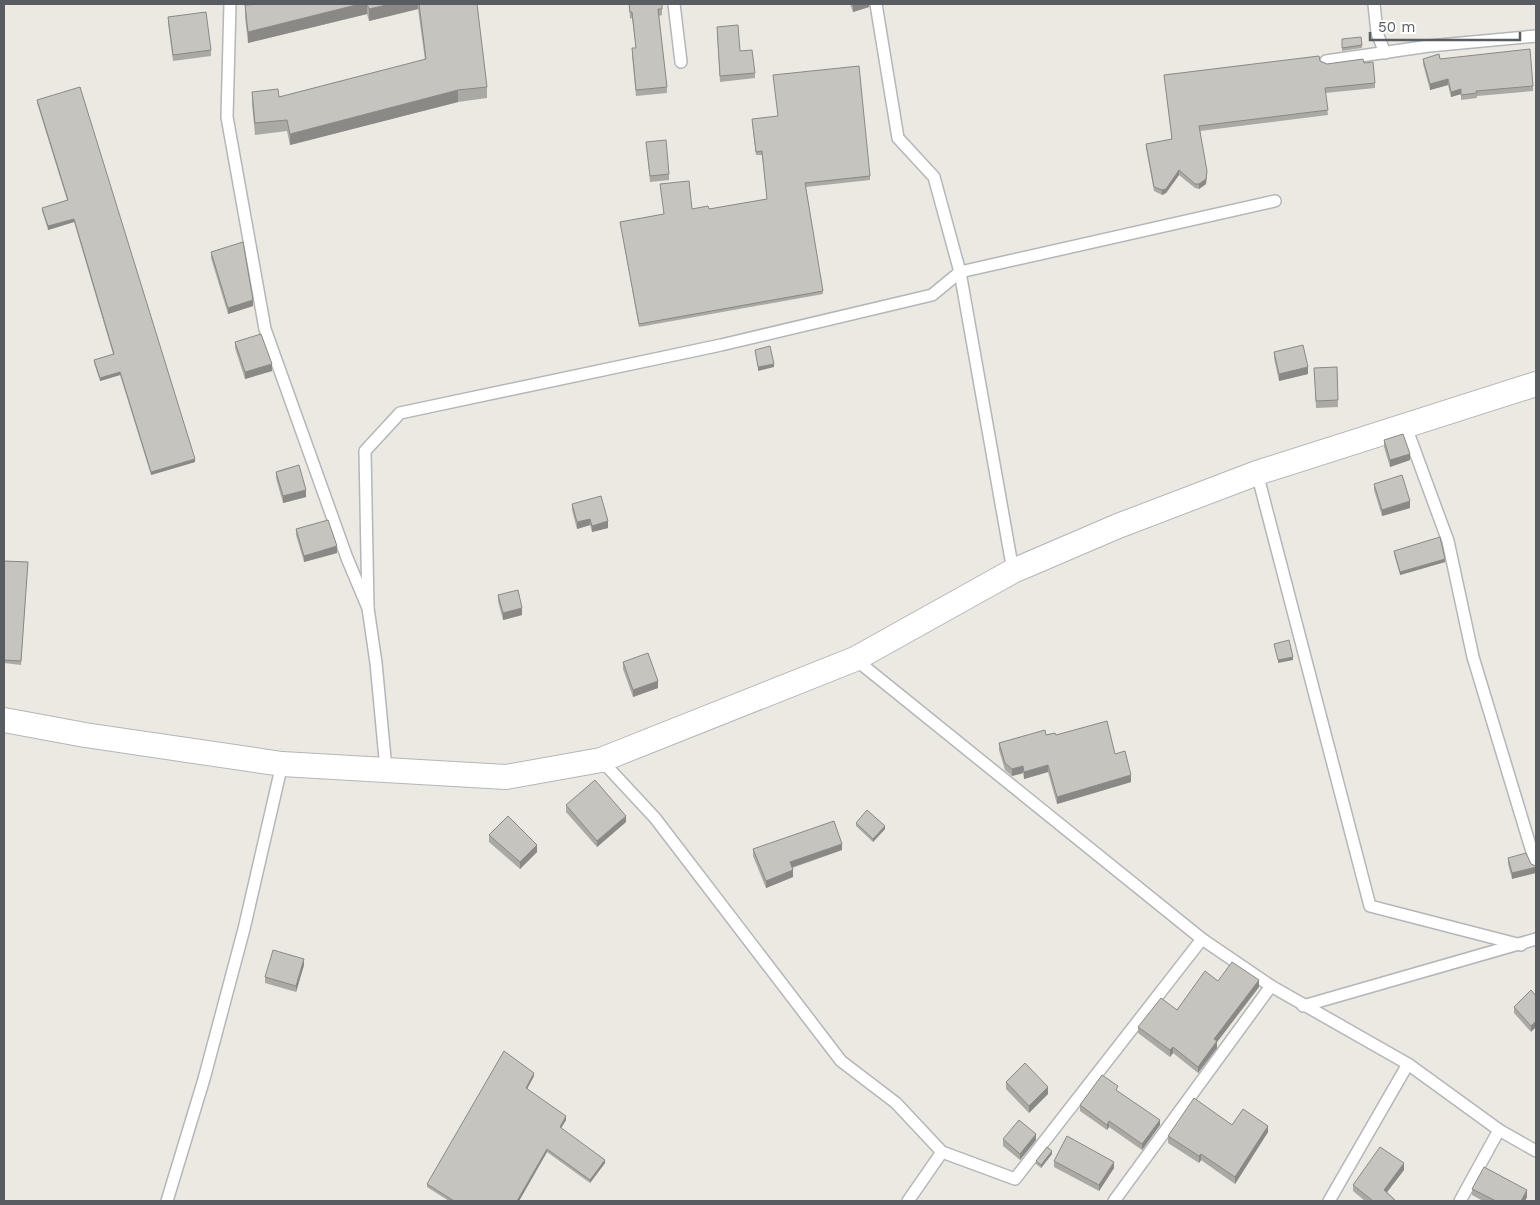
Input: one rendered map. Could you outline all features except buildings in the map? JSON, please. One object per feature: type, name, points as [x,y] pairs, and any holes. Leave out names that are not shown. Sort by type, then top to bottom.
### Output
[{"type":"street","points":[[4,720],[85,735],[282,764],[386,768],[506,776],[602,760],[855,659],[1013,570],[1118,526],[1257,473],[1536,384]]},
{"type":"lane","points":[[230,4],[227,117],[265,329],[347,558],[368,608]]},
{"type":"lane","points":[[674,4],[681,62]]},
{"type":"lane","points":[[876,4],[898,138],[934,177],[960,272],[1013,570]]},
{"type":"lane","points":[[1374,4],[1377,33],[1385,52]]},
{"type":"lane","points":[[1326,61],[1385,52],[1536,36]]},
{"type":"lane","points":[[386,768],[376,663],[368,608],[365,451],[400,413],[721,345],[932,295],[960,272],[1275,201]]},
{"type":"lane","points":[[1406,427],[1448,541],[1473,656],[1536,865]]},
{"type":"lane","points":[[1257,473],[1370,906],[1521,945]]},
{"type":"lane","points":[[855,659],[1202,939],[1303,1006],[1408,1064],[1499,1130],[1536,1151]]},
{"type":"lane","points":[[602,760],[655,818],[841,1061],[896,1103],[942,1152],[1015,1179],[1202,939]]},
{"type":"lane","points":[[167,1201],[204,1079],[244,929],[282,764]]},
{"type":"lane","points":[[1303,1006],[1521,945],[1536,939]]},
{"type":"lane","points":[[1114,1201],[1271,986]]},
{"type":"lane","points":[[1329,1201],[1408,1064]]},
{"type":"lane","points":[[1460,1201],[1499,1130]]},
{"type":"lane","points":[[908,1201],[942,1152]]}]
